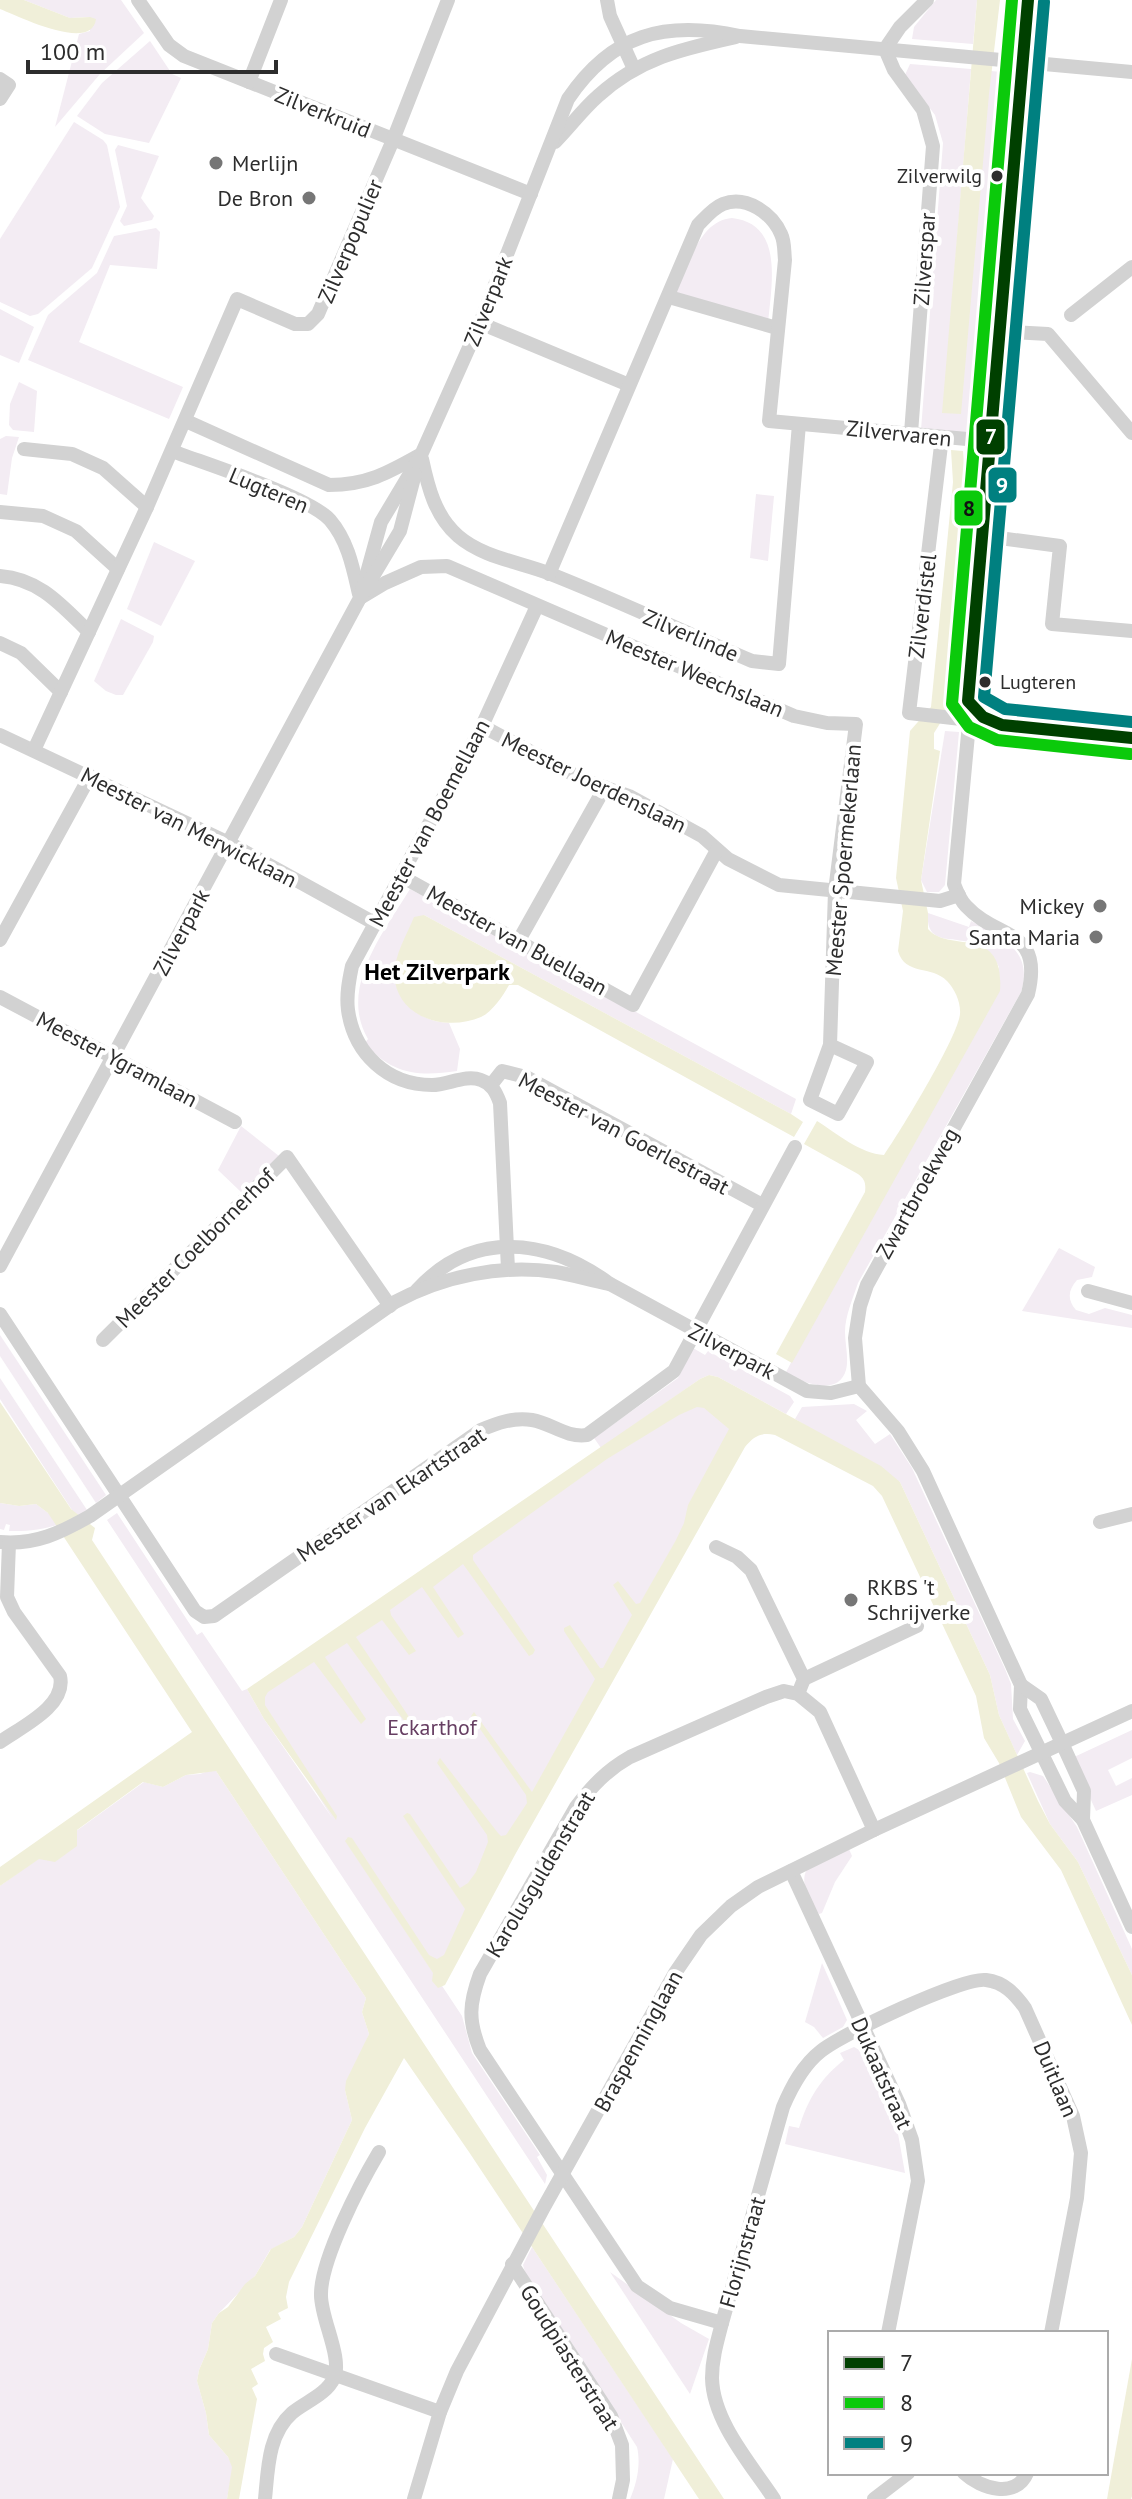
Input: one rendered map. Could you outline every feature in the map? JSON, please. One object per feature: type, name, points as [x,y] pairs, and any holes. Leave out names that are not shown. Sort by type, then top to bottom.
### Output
[{"type":"street","name":"Zilverkruid","points":[[138,0],[169,45],[184,56],[531,194]]},
{"type":"street","points":[[249,82],[281,0]]},
{"type":"street","points":[[393,140],[448,0]]},
{"type":"street","points":[[607,0],[610,16],[634,69]]},
{"type":"street","points":[[885,49],[900,27],[927,0]]},
{"type":"street","points":[[959,895],[954,884],[954,871],[977,693],[992,537],[1028,0]]},
{"type":"street","points":[[972,718],[967,692],[1010,332],[1023,62],[1040,0]]},
{"type":"street","name":"Zilverpark","points":[[0,1266],[360,598],[381,522],[421,455],[480,323],[568,99],[581,79],[623,44],[671,29],[711,30],[740,36],[1132,72]]},
{"type":"street","name":"Zilverpark","points":[[551,145],[598,96],[634,69],[671,52],[740,36]]},
{"type":"street","name":"Zilverspar","points":[[885,49],[894,70],[923,110],[933,146],[911,433]]},
{"type":"street","points":[[0,79],[9,85],[0,99]]},
{"type":"street","name":"Zilverpopulier","points":[[186,421],[237,299],[295,324],[308,324],[318,314],[393,140]]},
{"type":"street","points":[[421,455],[426,480],[448,527],[483,551],[549,574],[698,225],[725,203],[741,201],[754,205],[773,219],[783,237],[785,260],[769,421],[799,424]]},
{"type":"street","points":[[1071,315],[1132,267]]},
{"type":"street","points":[[669,297],[777,328]]},
{"type":"street","points":[[480,323],[629,385]]},
{"type":"street","points":[[1010,332],[1048,334],[1132,433]]},
{"type":"street","points":[[34,750],[186,421]]},
{"type":"street","name":"Lugteren","points":[[186,421],[329,485],[353,485],[372,480],[421,455]]},
{"type":"street","name":"Zilvervaren","points":[[799,424],[996,442]]},
{"type":"street","name":"Zilverlinde","points":[[549,574],[752,661],[779,664],[799,424]]},
{"type":"street","name":"Zilverdistel","points":[[942,437],[909,713],[972,718]]},
{"type":"street","points":[[24,449],[72,454],[103,468],[147,507]]},
{"type":"street","name":"Lugteren","points":[[172,451],[313,507],[329,519],[344,541],[360,598]]},
{"type":"street","points":[[0,512],[43,516],[76,531],[118,569]]},
{"type":"street","points":[[992,537],[1060,546],[1052,624],[1132,631]]},
{"type":"street","points":[[360,598],[421,567],[447,566],[537,606]]},
{"type":"street","points":[[0,576],[16,577],[47,591],[89,632]]},
{"type":"street","name":"Meester Weechslaan","points":[[537,606],[794,716],[827,723],[856,724]]},
{"type":"street","name":"Meester van Boemellaan","points":[[491,1085],[479,1079],[433,1085],[408,1082],[390,1075],[362,1051],[353,1032],[348,990],[352,966],[482,726],[537,606]]},
{"type":"street","points":[[0,643],[21,653],[61,692]]},
{"type":"street","points":[[972,718],[1002,725],[1132,738]]},
{"type":"street","name":"Meester Spoermekerlaan","points":[[830,1045],[867,1062],[838,1114],[810,1100],[830,1045],[835,891],[856,724]]},
{"type":"street","name":"Meester Joerdenslaan","points":[[482,726],[584,780],[629,796],[702,836],[728,859],[779,885],[940,901],[959,895]]},
{"type":"street","name":"Meester van Merwicklaan","points":[[0,735],[229,843],[376,924]]},
{"type":"street","points":[[0,940],[90,776]]},
{"type":"street","points":[[519,940],[605,787]]},
{"type":"street","name":"Meester van Buellaan","points":[[401,876],[633,1005],[717,850]]},
{"type":"street","name":"Zwartbroekweg","points":[[859,1386],[855,1338],[867,1285],[1028,994],[1033,975],[1026,950],[1014,935],[974,913],[964,905],[959,895]]},
{"type":"street","name":"Meester Ygramlaan","points":[[0,997],[235,1122]]},
{"type":"street","name":"Meester van Goerlestraat","points":[[491,1085],[502,1071],[526,1077],[762,1205]]},
{"type":"street","points":[[491,1085],[500,1103],[508,1269]]},
{"type":"street","name":"Meester van Ekartstraat","points":[[0,1314],[195,1611],[204,1617],[214,1616],[481,1430],[518,1419],[534,1420],[575,1436],[587,1435],[674,1371],[795,1147]]},
{"type":"street","name":"Meester Coelbornerhof","points":[[103,1340],[287,1157],[390,1306]]},
{"type":"street","name":"Zilverpark","points":[[417,1290],[432,1273],[455,1259],[479,1251],[534,1248],[562,1255],[588,1267],[610,1284],[807,1391],[831,1393],[859,1386]]},
{"type":"street","name":"Zilverpark","points":[[4,1542],[32,1542],[59,1534],[90,1516],[417,1290],[466,1275],[508,1269],[558,1272],[610,1284]]},
{"type":"street","points":[[1088,1291],[1132,1303]]},
{"type":"street","points":[[859,1386],[898,1431],[923,1471],[1021,1685],[1020,1709],[1065,1801],[1083,1820],[1132,1927]]},
{"type":"street","points":[[1100,1522],[1132,1514]]},
{"type":"street","points":[[0,1742],[54,1703],[62,1685],[60,1676],[14,1612],[7,1597],[4,1542]]},
{"type":"street","points":[[716,1547],[737,1557],[751,1570],[804,1679]]},
{"type":"street","points":[[874,1830],[820,1712],[798,1694],[804,1679],[917,1626]]},
{"type":"street","points":[[1021,1685],[1041,1699],[1062,1743],[1084,1791],[1083,1820]]},
{"type":"street","name":"Karolusguldenstraat","points":[[722,2323],[670,2308],[637,2286],[480,2050],[473,2033],[471,2006],[480,1974],[576,1807],[593,1784],[630,1757],[766,1697],[784,1691],[798,1694]]},
{"type":"street","name":"Braspenninglaan","points":[[414,2499],[440,2412],[457,2371],[544,2207],[675,1973],[701,1935],[731,1906],[758,1887],[1132,1711]]},
{"type":"street","name":"Dukaatstraat","points":[[791,1871],[899,2104],[912,2140],[918,2181],[888,2331]]},
{"type":"street","name":"Duitlaan","points":[[863,2027],[965,1982],[981,1979],[1006,1987],[1025,2008],[1073,2116],[1081,2153],[1077,2198],[1051,2331]]},
{"type":"street","name":"Florijnstraat","points":[[774,2499],[717,2405],[712,2381],[713,2358],[783,2107],[792,2086],[806,2065],[822,2050],[863,2027]]},
{"type":"street","points":[[265,2499],[270,2453],[277,2430],[291,2414],[328,2387],[335,2376],[336,2364],[321,2299],[321,2282],[324,2269],[379,2152]]},
{"type":"street","name":"Goudpiasterstraat","points":[[516,2258],[611,2416],[622,2445],[623,2480],[619,2499]]},
{"type":"street","points":[[276,2354],[440,2412]]},
{"type":"street","points":[[874,2499],[905,2475]]},
{"type":"street","points":[[967,2475],[985,2488],[999,2491],[1013,2489],[1027,2475]]},
{"type":"green space","points":[[24,0],[121,0],[144,33],[100,74],[55,127],[79,34],[90,31],[90,17],[70,18]]},
{"type":"green space","points":[[936,0],[977,0],[973,44],[912,39],[914,27]]},
{"type":"green space","points":[[150,41],[172,74],[181,78],[149,143],[105,134],[77,116],[102,83]]},
{"type":"green space","points":[[910,64],[971,69],[943,413],[991,71],[1001,72],[1006,86],[975,429],[962,435],[921,430],[943,143],[935,115],[905,75]]},
{"type":"green space","points":[[74,122],[107,145],[120,207],[92,268],[38,314],[30,316],[0,302],[0,239]]},
{"type":"green space","points":[[118,145],[159,156],[141,198],[154,216],[152,220],[124,226],[120,221],[127,206],[115,150]]},
{"type":"green space","points":[[732,218],[749,223],[760,232],[767,244],[772,275],[768,324],[674,298],[702,237],[720,221]]},
{"type":"green space","points":[[156,228],[160,232],[157,269],[110,265],[79,342],[183,387],[169,419],[28,360],[48,315],[97,273],[114,236]]},
{"type":"green space","points":[[0,309],[34,327],[19,363],[0,355]]},
{"type":"green space","points":[[19,382],[37,391],[34,432],[13,430],[9,425],[10,404]]},
{"type":"green space","points":[[19,437],[12,458],[7,495],[0,494],[0,439]]},
{"type":"green space","points":[[756,494],[774,496],[768,561],[750,558]]},
{"type":"green space","points":[[154,542],[195,561],[161,626],[127,609]]},
{"type":"green space","points":[[121,619],[154,636],[123,695],[116,695],[94,681]]},
{"type":"green space","points":[[945,731],[959,732],[945,885],[939,892],[927,892],[921,880]]},
{"type":"green space","points":[[410,889],[796,1099],[791,1114],[424,915],[395,981],[403,998],[415,1011],[430,1020],[449,1023],[460,1049],[457,1071],[430,1074],[395,1067],[365,1043],[368,1039],[360,1020],[358,1000],[368,961]]},
{"type":"green space","points":[[928,913],[969,927],[971,921],[1003,939],[1019,955],[1023,965],[1021,992],[858,1283],[846,1320],[847,1365],[842,1378],[827,1385],[809,1383],[785,1374],[999,967],[982,947],[945,939],[932,932]]},
{"type":"green space","points":[[241,1126],[279,1156],[242,1193],[218,1170]]},
{"type":"green space","points":[[1059,1248],[1095,1267],[1092,1277],[1077,1280],[1072,1288],[1070,1299],[1076,1310],[1089,1314],[1105,1308],[1132,1315],[1132,1328],[1022,1311]]},
{"type":"green space","points":[[0,1335],[106,1495],[96,1503],[0,1356]]},
{"type":"green space","points":[[693,1348],[705,1355],[708,1351],[790,1396],[794,1402],[786,1414],[709,1375],[601,1448],[594,1438],[678,1378]]},
{"type":"green space","points":[[0,1378],[87,1510],[78,1516],[40,1529],[9,1531],[10,1525],[6,1524],[4,1530],[0,1529],[0,1503],[19,1506],[36,1504],[48,1513],[72,1510],[0,1399]]},
{"type":"green space","name":"Eckarthof","points":[[711,1384],[759,1412],[442,1981],[346,1841],[462,2016],[472,2053],[540,2155],[537,2157],[547,2175],[545,2184],[107,1520],[117,1513],[197,1635],[202,1632],[242,1691],[247,1689],[333,1819],[250,1689]]},
{"type":"green space","points":[[854,1404],[867,1411],[856,1420],[875,1444],[890,1434],[912,1468],[1011,1684],[1013,1719],[1025,1741],[1017,1755],[999,1715],[990,1675],[900,1482],[795,1419],[802,1407]]},
{"type":"green space","points":[[1132,1730],[1132,1758],[1108,1770],[1116,1786],[1132,1778],[1132,1795],[1096,1811],[1072,1758]]},
{"type":"green space","points":[[216,1771],[366,1998],[362,2012],[369,2034],[345,2090],[352,2120],[302,2227],[294,2237],[270,2250],[255,2276],[212,2323],[208,2349],[197,2381],[209,2435],[233,2467],[227,2499],[0,2499],[0,1886],[144,1782],[163,1787],[186,1775]]},
{"type":"green space","points":[[1027,1773],[1043,1776],[1077,1827],[1132,1949],[1132,1975],[1078,1862],[1050,1824]]},
{"type":"green space","points":[[849,1849],[852,1856],[819,1914],[806,1891],[805,1873],[808,1868]]},
{"type":"green space","points":[[822,1963],[847,2020],[843,2027],[823,2038],[805,2022]]},
{"type":"green space","points":[[854,2047],[861,2051],[897,2128],[905,2173],[785,2144],[789,2126],[799,2128],[816,2090],[844,2060],[840,2053]]},
{"type":"green space","points":[[532,2247],[673,2459],[664,2499],[630,2499],[638,2473],[637,2447],[525,2272],[523,2265]]},
{"type":"green space","points":[[610,2272],[681,2323],[709,2339],[690,2394]]},
{"type":"shaded area","points":[[0,0],[24,0],[70,18],[96,19],[91,29],[69,33],[0,9]]},
{"type":"shaded area","points":[[977,0],[1000,0],[961,414],[942,413]]},
{"type":"shaded area","points":[[951,450],[963,451],[968,515],[949,709],[934,733],[934,749],[940,751],[921,880],[928,929],[949,940],[985,948],[994,956],[999,970],[1000,991],[792,1363],[776,1354],[865,1192],[864,1180],[858,1174],[804,1144],[817,1121],[858,1147],[884,1155],[939,1063],[960,1014],[957,996],[947,981],[934,973],[906,964],[898,951],[903,911],[896,878],[910,731],[931,707],[953,482]]},
{"type":"shaded area","points":[[424,915],[803,1122],[794,1137],[518,985],[509,985],[489,1011],[468,1021],[442,1022],[417,1013],[399,995],[394,974],[400,949],[414,917]]},
{"type":"shaded area","points":[[709,1375],[718,1377],[881,1466],[900,1482],[990,1675],[999,1715],[1038,1801],[1050,1824],[1078,1862],[1132,1975],[1132,2025],[1061,1870],[1021,1817],[999,1763],[984,1738],[976,1696],[882,1496],[873,1486],[770,1434],[758,1436],[745,1447],[445,1985],[438,1988],[432,1981],[433,1973],[345,1841],[348,1837],[352,1838],[429,1955],[437,1959],[444,1955],[465,1909],[403,1816],[410,1814],[460,1888],[468,1883],[488,1842],[487,1835],[437,1763],[440,1758],[498,1833],[506,1835],[527,1803],[526,1795],[471,1716],[474,1712],[532,1792],[595,1679],[564,1628],[570,1625],[603,1668],[632,1615],[613,1585],[618,1581],[636,1604],[640,1603],[676,1540],[688,1505],[729,1429],[704,1408],[697,1407],[679,1415],[607,1459],[473,1555],[473,1560],[535,1650],[533,1654],[529,1656],[463,1564],[433,1587],[464,1634],[458,1638],[422,1587],[390,1610],[416,1651],[409,1655],[382,1620],[356,1637],[411,1720],[408,1726],[347,1643],[325,1657],[366,1719],[361,1724],[314,1662],[268,1692],[265,1705],[337,1816],[336,1820],[264,1719],[247,1689]]},
{"type":"shaded area","points":[[0,1402],[71,1509],[95,1528],[92,1540],[724,2499],[699,2499],[404,2058],[365,2128],[289,2282],[286,2297],[288,2308],[278,2313],[281,2319],[266,2327],[273,2342],[264,2348],[265,2361],[251,2369],[258,2384],[252,2388],[257,2399],[239,2499],[227,2499],[232,2467],[228,2457],[209,2435],[197,2381],[208,2349],[212,2323],[255,2276],[271,2249],[294,2237],[302,2227],[352,2120],[346,2081],[369,2034],[362,2012],[366,1998],[216,1771],[186,1775],[163,1787],[143,1782],[77,1830],[77,1846],[55,1862],[39,1859],[0,1886],[0,1867],[192,1732],[48,1513],[36,1504],[19,1506],[0,1503]]},
{"type":"shaded area","points":[[1132,2359],[1132,2496],[1131,2499],[1107,2499]]},
{"type":"transit line","name":"8","points":[[1012,0],[952,704],[969,727],[997,740],[1130,754]]},
{"type":"transit line","name":"7","points":[[1028,0],[968,701],[983,717],[1002,725],[1132,738]]},
{"type":"transit line","name":"9","points":[[1044,2],[984,697],[1005,709],[1132,722]]},
{"type":"place","name":"Merlijn","points":[[216,163]]},
{"type":"place","name":"Zilverwilg","points":[[997,176]]},
{"type":"place","name":"De Bron","points":[[309,198]]},
{"type":"place","name":"Lugteren","points":[[985,682]]},
{"type":"place","name":"Mickey","points":[[1100,906]]},
{"type":"place","name":"Santa Maria","points":[[1096,937]]},
{"type":"place","name":"RKBS 't Schrijverke","points":[[851,1600]]},
{"type":"district","name":"Het Zilverpark","points":[[437,971]]}]
